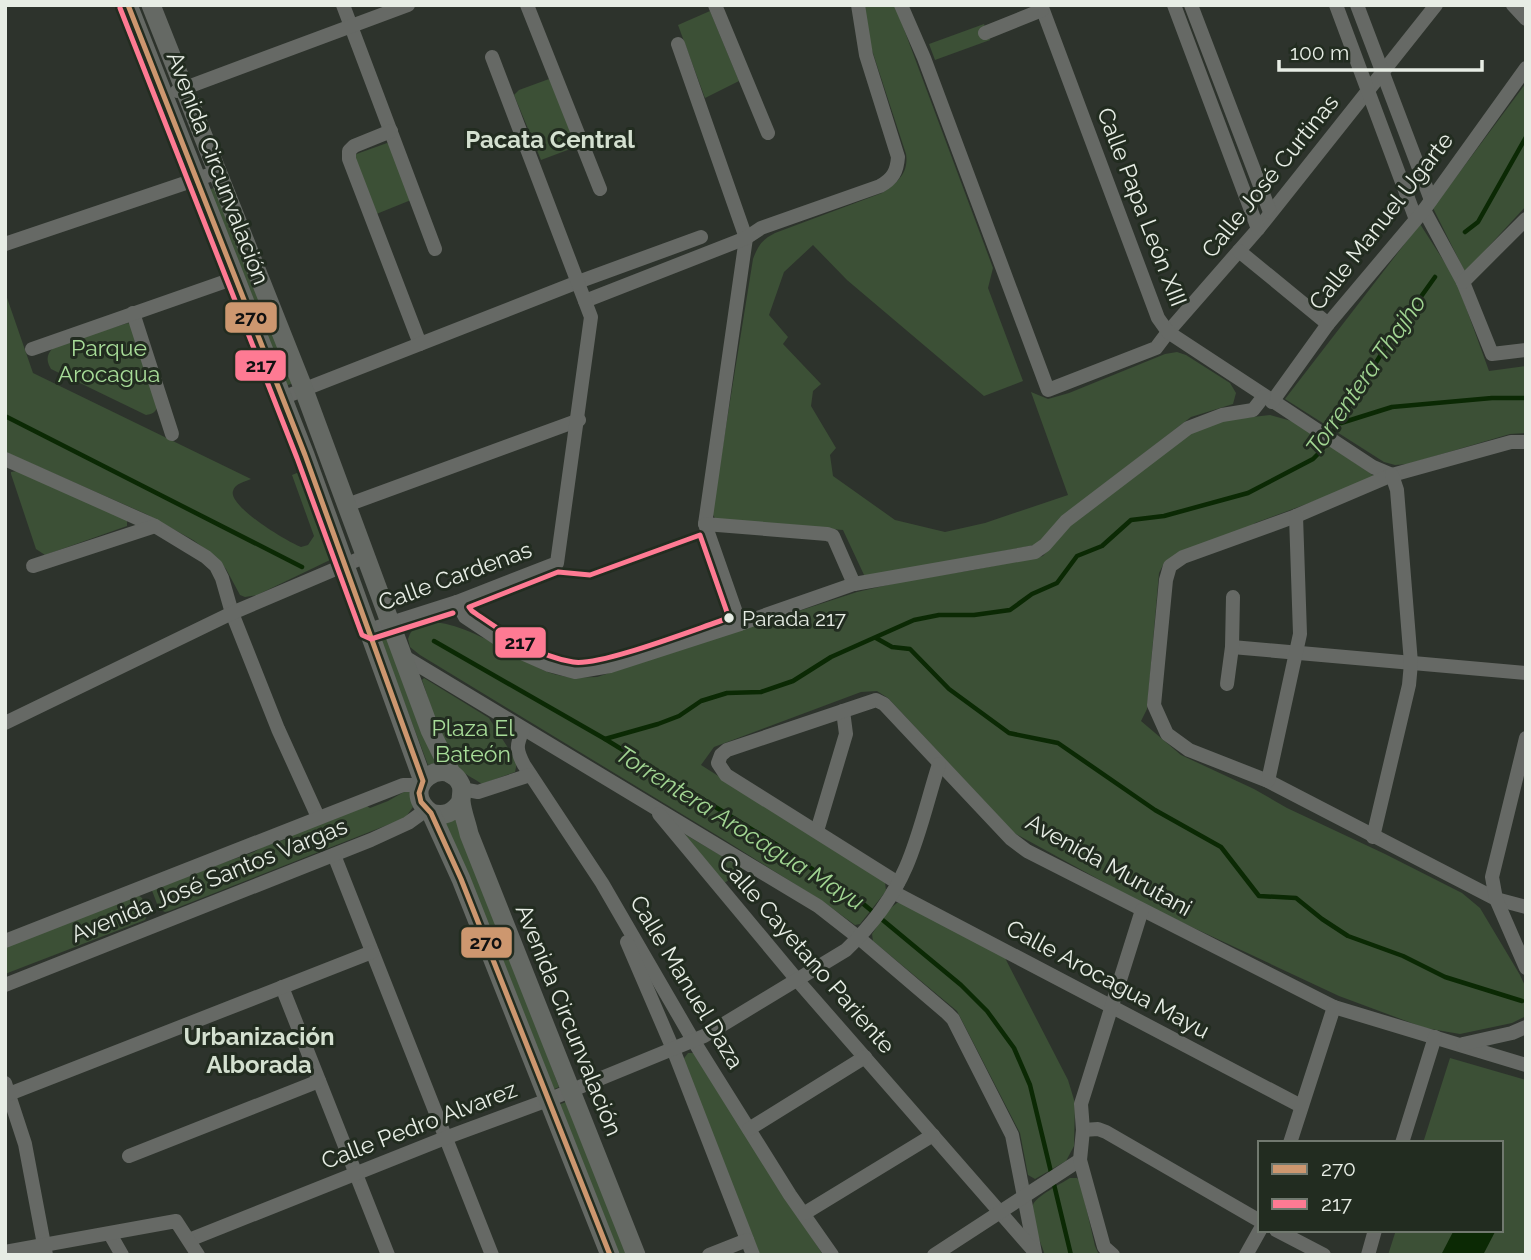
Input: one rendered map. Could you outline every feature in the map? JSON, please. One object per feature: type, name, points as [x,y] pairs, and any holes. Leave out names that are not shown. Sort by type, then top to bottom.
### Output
[{"type":"main road","name":"Avenida Circunvalación","points":[[128,5],[346,564],[422,783]]},
{"type":"main road","name":"Avenida Circunvalación","points":[[151,5],[304,390],[430,730],[458,788],[478,856],[636,1255]]},
{"type":"main road","points":[[438,772],[458,788],[454,811],[447,814],[429,811],[420,798],[422,783],[428,776],[438,772]]},
{"type":"main road","name":"Avenida Circunvalación","points":[[429,811],[461,878],[610,1255]]},
{"type":"street","points":[[343,5],[435,249]]},
{"type":"street","points":[[163,96],[408,5]]},
{"type":"street","points":[[527,5],[600,189]]},
{"type":"street","points":[[715,5],[768,133]]},
{"type":"street","points":[[585,301],[746,238],[761,228],[890,181],[897,169],[898,157],[866,55],[858,5]]},
{"type":"street","name":"Calle José Curtinas","points":[[901,5],[924,58],[1048,390],[1156,348],[1258,229],[1436,5]]},
{"type":"street","points":[[1174,5],[1258,229]]},
{"type":"street","points":[[1191,5],[1270,212]]},
{"type":"street","points":[[1336,5],[1368,92],[1462,282],[1492,354],[1526,350]]},
{"type":"street","points":[[1357,5],[1383,72],[1424,209]]},
{"type":"street","points":[[1513,5],[1526,19]]},
{"type":"street","points":[[985,33],[1042,8]]},
{"type":"street","name":"Calle Papa León XIII","points":[[1042,8],[1158,318],[1168,332],[1373,467],[1392,475]]},
{"type":"street","points":[[678,44],[746,238],[705,524],[740,624]]},
{"type":"street","points":[[347,505],[579,421],[592,317],[492,57]]},
{"type":"street","name":"Calle Manuel Ugarte","points":[[457,601],[465,617],[513,649],[549,665],[575,671],[610,666],[854,584],[1035,552],[1045,545],[1066,521],[1188,428],[1222,415],[1253,410],[1268,399],[1424,209],[1526,68]]},
{"type":"street","points":[[391,131],[354,146],[349,151],[349,159],[420,344]]},
{"type":"street","points":[[5,244],[218,172]]},
{"type":"street","points":[[1462,282],[1526,219]]},
{"type":"street","points":[[282,398],[578,282],[701,237]]},
{"type":"street","points":[[1240,251],[1328,324]]},
{"type":"street","points":[[32,349],[235,278]]},
{"type":"street","points":[[133,313],[172,434]]},
{"type":"street","name":"Calle Cardenas","points":[[369,631],[556,564],[579,421]]},
{"type":"street","points":[[1526,442],[1511,442],[1392,475],[1296,516],[1183,557],[1170,566],[1166,580],[1154,705],[1167,734],[1189,750],[1268,781],[1496,899],[1526,907]]},
{"type":"street","points":[[5,459],[155,526],[187,544],[216,566],[278,729],[318,817]]},
{"type":"street","points":[[1373,837],[1409,685],[1411,663],[1397,489],[1392,475]]},
{"type":"street","points":[[1268,781],[1300,634],[1296,516]]},
{"type":"street","points":[[705,524],[833,536],[854,584]]},
{"type":"street","points":[[33,566],[155,526]]},
{"type":"street","points":[[5,723],[232,613],[366,556]]},
{"type":"street","points":[[1227,684],[1232,647],[1233,597]]},
{"type":"street","points":[[1232,647],[1526,673]]},
{"type":"street","name":"Calle Cayetano Pariente","points":[[402,656],[653,808],[797,981],[1035,1254]]},
{"type":"street","name":"Avenida Murutani","points":[[718,763],[727,750],[876,700],[884,704],[1011,839],[1027,851],[1334,1007],[1526,1065]]},
{"type":"street","points":[[817,831],[846,734],[843,710]]},
{"type":"street","name":"Calle Manuel Daza","points":[[523,730],[516,744],[530,775],[602,883],[693,1041],[790,1195],[832,1255]]},
{"type":"street","points":[[1526,738],[1520,783],[1492,877],[1496,899],[1526,968]]},
{"type":"street","name":"Calle Arocagua Mayu","points":[[718,763],[726,775],[817,831],[896,888],[1301,1107]]},
{"type":"street","name":"Calle Pedro Alvarez","points":[[189,1240],[693,1041],[846,950],[859,938],[896,888],[906,867],[939,764]]},
{"type":"street","points":[[458,788],[478,792],[530,775]]},
{"type":"street","name":"Avenida José Santos Vargas","points":[[5,942],[318,817],[403,785],[422,783]]},
{"type":"street","points":[[653,808],[818,906],[953,1019],[1012,1135],[1035,1254]]},
{"type":"street","name":"Avenida José Santos Vargas","points":[[5,985],[334,855],[429,811]]},
{"type":"street","points":[[334,855],[492,1255]]},
{"type":"street","points":[[602,883],[673,1049],[753,1255]]},
{"type":"street","points":[[1112,1255],[1104,1247],[1080,1160],[1083,1130],[1081,1104],[1142,910]]},
{"type":"street","points":[[45,1250],[25,1144],[7,1088],[372,952]]},
{"type":"street","points":[[282,987],[388,1255]]},
{"type":"street","points":[[1291,1141],[1334,1007]]},
{"type":"street","points":[[1460,1044],[1513,1033],[1526,1027]]},
{"type":"street","points":[[1403,1141],[1435,1037]]},
{"type":"street","points":[[749,1129],[865,1058]]},
{"type":"street","points":[[129,1156],[319,1081]]},
{"type":"street","points":[[1083,1130],[1098,1129],[1106,1132],[1258,1220]]},
{"type":"street","points":[[805,1213],[933,1135]]},
{"type":"street","points":[[937,1254],[1080,1160]]},
{"type":"street","points":[[5,1252],[45,1250],[176,1221],[198,1255]]},
{"type":"street","points":[[1246,1255],[1259,1232]]},
{"type":"street","points":[[1280,1232],[1324,1255]]},
{"type":"street","points":[[1368,1255],[1374,1232]]},
{"type":"street","points":[[110,1234],[122,1255]]},
{"type":"street","points":[[709,1255],[747,1240]]},
{"type":"green space","points":[[861,5],[895,5],[993,268],[988,288],[1023,381],[984,396],[847,280],[813,245],[784,272],[769,315],[788,337],[783,344],[821,384],[813,391],[811,406],[836,448],[830,455],[833,476],[895,520],[945,532],[985,523],[1068,495],[1031,392],[1048,399],[1165,354],[1177,352],[1230,383],[1236,393],[1233,404],[1191,417],[1082,501],[1035,545],[865,577],[843,530],[716,520],[712,513],[753,259],[757,250],[764,240],[775,233],[882,193],[897,181],[906,167],[906,154],[867,35]]},
{"type":"green space","points":[[710,11],[739,81],[705,98],[678,25]]},
{"type":"green space","points":[[984,24],[990,40],[935,60],[929,44]]},
{"type":"green space","points":[[549,79],[581,145],[541,160],[514,95],[519,90]]},
{"type":"green space","points":[[1526,83],[1526,206],[1465,272],[1433,208]]},
{"type":"green space","points":[[387,143],[411,200],[374,215],[351,156]]},
{"type":"green space","points":[[216,187],[293,383],[286,386],[209,190]]},
{"type":"green space","points":[[1420,224],[1456,280],[1489,371],[1526,366],[1526,433],[1510,434],[1408,464],[1395,465],[1384,462],[1285,399]]},
{"type":"green space","name":"Parque Arocagua","points":[[5,292],[33,373],[251,479],[234,488],[234,498],[249,514],[272,531],[301,547],[308,545],[314,536],[292,475],[304,470],[334,556],[257,595],[245,597],[240,595],[226,569],[193,540],[146,514],[5,452]]},
{"type":"green space","name":"Parque Arocagua","points":[[128,323],[132,326],[158,405],[155,411],[148,415],[51,369],[48,362],[49,353],[56,345]]},
{"type":"green space","points":[[1270,415],[1295,422],[1377,478],[1255,523],[1247,530],[1164,563],[1159,573],[1147,709],[1141,721],[1181,755],[1462,893],[1480,908],[1526,988],[1526,1016],[1512,1023],[1460,1034],[1425,1028],[1339,996],[1149,907],[1014,833],[888,698],[877,691],[861,692],[714,747],[701,765],[885,882],[886,891],[860,924],[855,925],[723,839],[410,647],[408,639],[417,626],[432,622],[451,625],[494,643],[545,671],[571,677],[597,677],[857,592],[1043,556],[1067,526],[1194,429],[1226,420]]},
{"type":"green space","points":[[17,471],[127,519],[127,526],[45,555],[36,549],[11,474]]},
{"type":"green space","points":[[386,633],[435,763],[428,765],[379,636]]},
{"type":"green space","name":"Plaza El Bateón","points":[[424,678],[489,718],[517,762],[515,772],[482,784],[458,767],[449,755],[440,734],[422,680]]},
{"type":"green space","points":[[411,788],[413,807],[405,818],[169,911],[159,909],[151,888],[254,852],[289,838],[290,835],[367,806],[370,808]]},
{"type":"green space","points":[[459,818],[559,1087],[552,1090],[444,823]]},
{"type":"green space","points":[[681,832],[744,869],[723,884]]},
{"type":"green space","points":[[138,895],[142,898],[148,914],[145,920],[5,974],[5,946]]},
{"type":"green space","points":[[897,903],[905,903],[1004,956],[1068,1080],[1075,1103],[1074,1146],[1066,1161],[1035,1179],[1028,1175],[1020,1133],[957,1011],[873,941],[872,934],[888,910]]},
{"type":"green space","points":[[688,1053],[694,1053],[823,1255],[760,1255],[682,1061]]},
{"type":"green space","points":[[1450,1058],[1526,1080],[1526,1255],[1388,1255],[1395,1232],[1503,1232],[1503,1141],[1424,1141]]},
{"type":"green space","points":[[566,1102],[627,1255],[618,1255],[558,1105]]},
{"type":"green space","points":[[1070,1178],[1080,1181],[1099,1255],[1045,1255],[1034,1222],[1033,1205],[1043,1194]]},
{"type":"shaded area","points":[[1453,1232],[1495,1232],[1483,1255],[1441,1255]]},
{"type":"waterway","name":"Torrentera Thajho","points":[[1465,232],[1478,222],[1526,137]]},
{"type":"waterway","name":"Torrentera Thajho","points":[[605,739],[679,716],[701,701],[727,693],[761,692],[793,681],[831,657],[914,620],[939,615],[974,615],[1010,610],[1032,594],[1057,583],[1077,556],[1102,546],[1131,520],[1164,516],[1248,493],[1313,459],[1321,451],[1390,340],[1435,277]]},
{"type":"waterway","points":[[1341,423],[1392,407],[1492,398],[1526,398]]},
{"type":"waterway","name":"Torrentera Arocagua Mayu","points":[[5,416],[302,567]]},
{"type":"waterway","points":[[876,638],[892,647],[910,649],[949,689],[1009,733],[1058,743],[1155,810],[1221,847],[1259,896],[1296,898],[1348,936],[1403,956],[1445,977],[1522,1001]]},
{"type":"waterway","name":"Torrentera Arocagua Mayu","points":[[434,641],[605,739],[777,845],[861,902],[961,985],[987,1011],[1014,1048],[1030,1085],[1071,1255]]},
{"type":"transit line","name":"270","points":[[128,5],[305,455],[423,781],[419,793],[421,802],[431,813],[461,879],[610,1255]]},
{"type":"transit line","name":"217","points":[[120,8],[297,458],[362,635],[371,639],[453,613]]},
{"type":"transit line","name":"217","points":[[700,535],[729,618],[649,646],[586,662],[559,659],[520,642],[469,607],[558,572],[590,575],[700,535]]},
{"type":"place","name":"Parada 217","points":[[729,618]]},
{"type":"district","name":"Pacata Central","points":[[550,140]]},
{"type":"district","name":"Urbanización Alborada","points":[[259,1051]]}]
